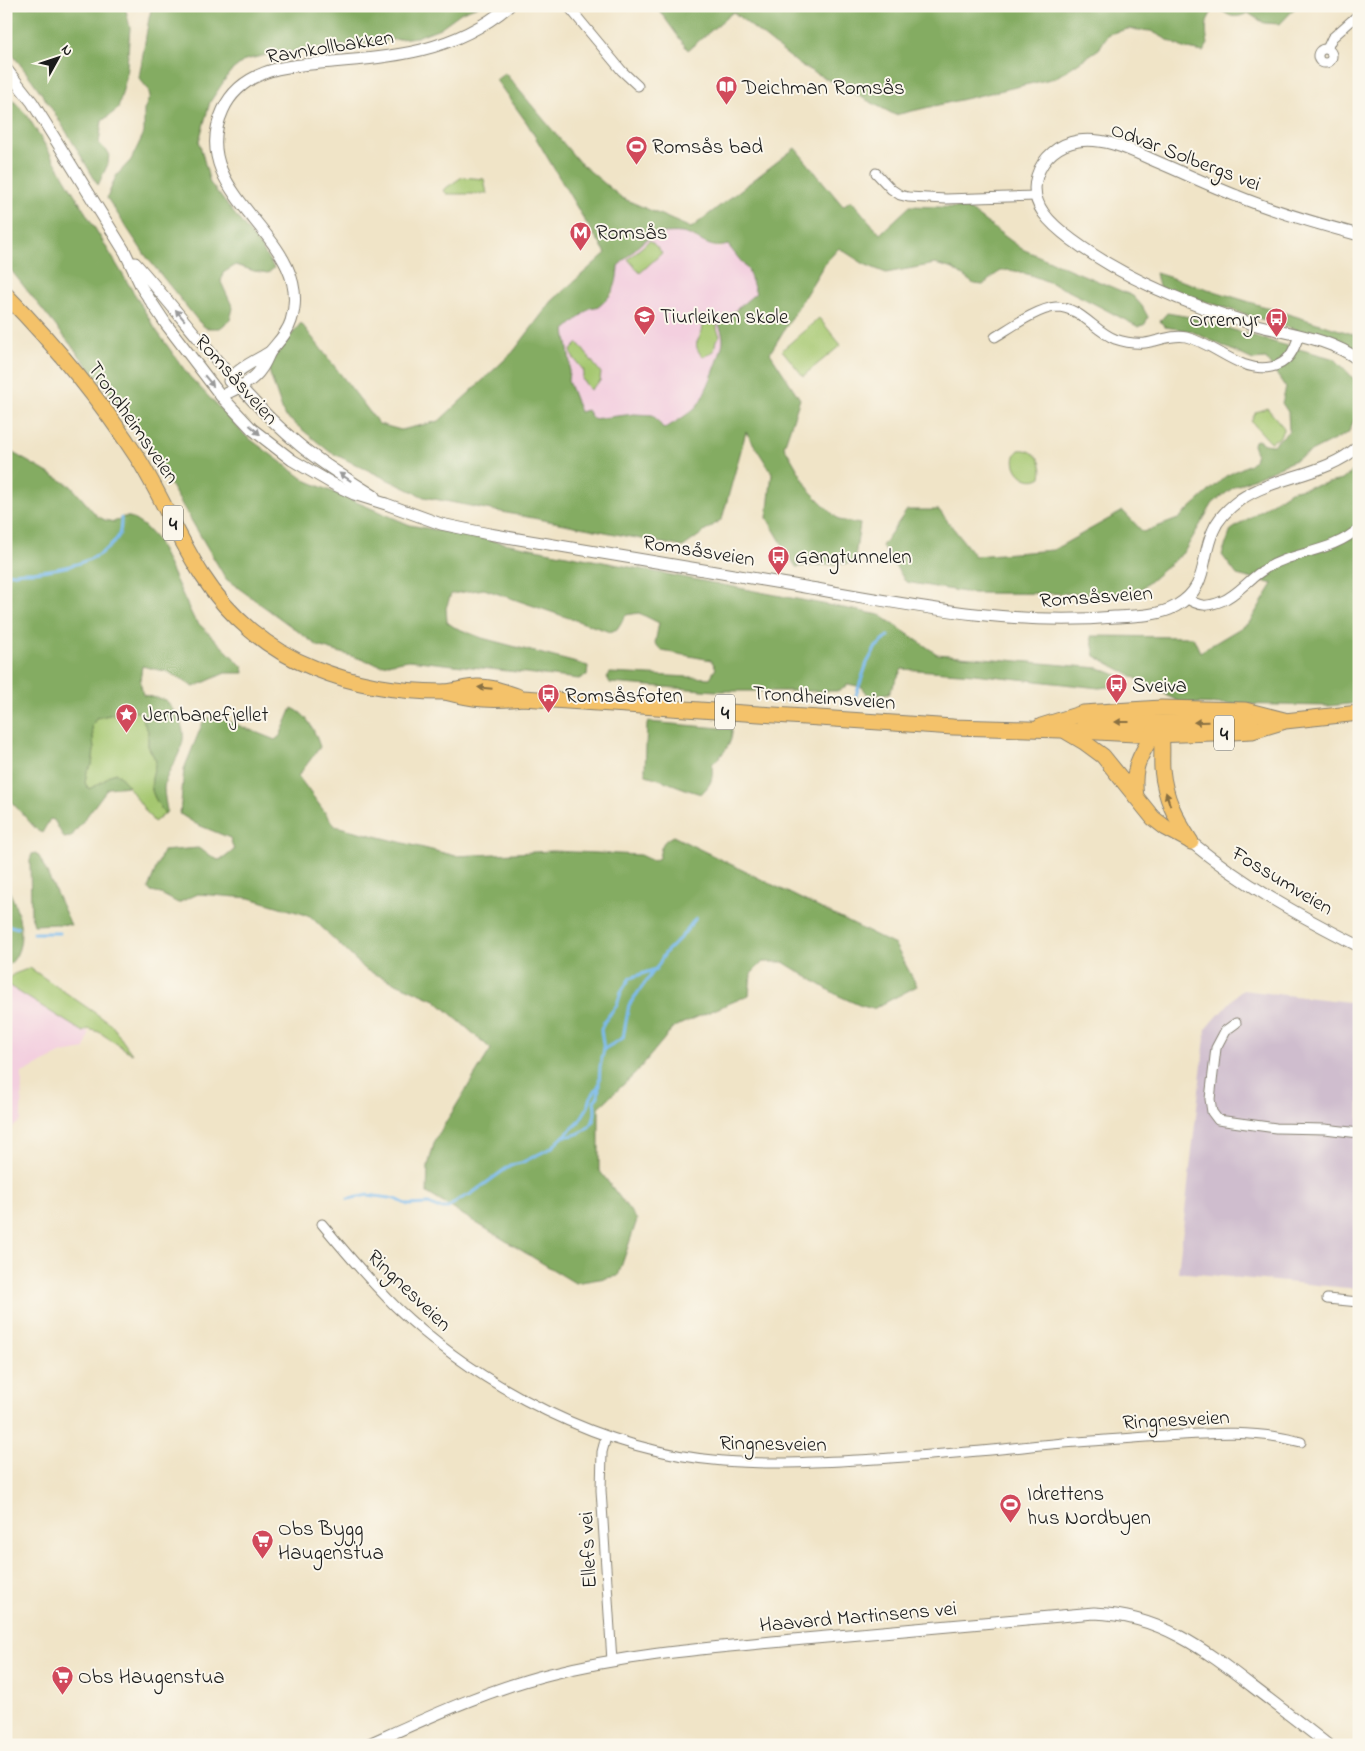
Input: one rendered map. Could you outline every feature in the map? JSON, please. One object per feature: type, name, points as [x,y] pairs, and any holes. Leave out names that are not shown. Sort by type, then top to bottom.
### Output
[{"type":"highway","name":"Trondheimsveien","points":[[6,295],[70,368],[120,432],[157,490],[202,574],[218,597],[242,622],[282,652],[328,674],[374,686],[445,692],[486,700],[523,698],[954,727],[1032,730],[1252,730],[1285,721],[1359,713]]},
{"type":"highway","name":"Trondheimsveien","points":[[1032,730],[1050,722],[1083,713],[1161,708],[1245,710],[1285,721]]},
{"type":"highway","points":[[1061,730],[1073,734],[1103,756],[1147,812],[1179,836],[1191,842]]},
{"type":"highway","points":[[1136,797],[1134,782],[1136,767],[1140,756],[1158,731]]},
{"type":"highway","points":[[1158,731],[1168,802],[1177,821],[1191,842]]},
{"type":"street","name":"Ravnkollbakken","points":[[221,396],[241,387],[260,371],[270,352],[281,340],[288,328],[293,312],[294,293],[285,264],[274,245],[228,184],[217,161],[215,140],[217,128],[222,110],[227,102],[239,88],[265,73],[287,68],[384,56],[428,48],[473,31],[509,6]]},
{"type":"street","points":[[568,6],[622,71],[638,86]]},
{"type":"street","points":[[1327,49],[1332,38],[1359,14]]},
{"type":"street","name":"Romsåsveien","points":[[6,69],[40,114],[125,252],[153,306],[187,354],[221,396],[252,428],[292,460],[354,494],[428,520],[466,530],[966,614],[1022,619],[1092,620],[1169,610],[1186,598]]},
{"type":"street","name":"Odvar Solbergs vei","points":[[1036,196],[1037,176],[1043,164],[1053,152],[1065,145],[1076,142],[1089,140],[1103,141],[1132,151],[1237,197],[1359,235]]},
{"type":"street","points":[[876,173],[895,192],[908,197],[946,199],[1036,196],[1046,217],[1062,232],[1096,257],[1158,291],[1196,306],[1333,346],[1359,360]]},
{"type":"street","name":"Romsåsveien","points":[[125,252],[265,413],[297,443],[386,504]]},
{"type":"street","points":[[995,337],[1046,309],[1058,307],[1078,313],[1116,339],[1144,343],[1172,337],[1185,337],[1244,365],[1260,369],[1275,366],[1288,358],[1294,351],[1299,335]]},
{"type":"street","name":"Ravnkollbakken","points":[[221,396],[232,377],[270,352]]},
{"type":"street","points":[[1359,446],[1333,463],[1258,490],[1231,507],[1217,522],[1212,532],[1199,584],[1186,598],[1199,606],[1224,600],[1262,571],[1282,560],[1335,544],[1359,528]]},
{"type":"street","name":"Fossumveien","points":[[1191,842],[1219,864],[1274,900],[1359,946]]},
{"type":"street","points":[[1236,1023],[1225,1031],[1216,1048],[1210,1108],[1218,1120],[1276,1128],[1325,1129],[1359,1133]]},
{"type":"street","name":"Ringnesveien","points":[[322,1224],[391,1302],[451,1353],[512,1392],[606,1437],[640,1447],[720,1461],[815,1463],[993,1450],[1062,1442],[1226,1432],[1283,1437],[1301,1442]]},
{"type":"street","points":[[1328,1299],[1359,1302]]},
{"type":"street","name":"Ellefs vei","points":[[606,1437],[602,1452],[601,1490],[612,1661]]},
{"type":"street","name":"Haavard Martinsens vei","points":[[367,1745],[445,1710],[505,1687],[578,1667],[654,1655],[795,1640],[1094,1613],[1115,1614],[1153,1624],[1192,1642],[1328,1745]]},
{"type":"shaded area","name":"Tiurleiken skole","points":[[661,233],[683,233],[713,247],[719,248],[728,245],[748,270],[756,293],[719,324],[724,340],[704,396],[698,406],[664,429],[653,415],[634,414],[593,419],[587,410],[580,413],[568,381],[570,363],[565,330],[591,307],[612,295],[616,285],[618,266],[643,240]]},
{"type":"shaded area","points":[[6,978],[89,1033],[85,1049],[62,1053],[22,1073],[21,1121],[10,1129],[6,1129]]},
{"type":"shaded area","points":[[1241,990],[1359,1003],[1359,1289],[1178,1272],[1206,1029]]},
{"type":"green space","points":[[6,6],[125,6],[130,28],[126,78],[118,109],[102,121],[99,143],[109,153],[108,164],[98,185],[44,96],[6,47]]},
{"type":"green space","points":[[152,6],[478,6],[462,12],[440,28],[417,37],[271,54],[245,60],[230,72],[210,102],[199,141],[210,183],[260,246],[274,268],[268,273],[236,265],[223,273],[221,282],[233,308],[230,320],[220,328],[206,328],[199,322],[145,255],[107,198],[116,176],[131,160],[144,133],[144,110],[150,96],[148,89],[139,78]]},
{"type":"green space","points":[[656,6],[1297,6],[1280,24],[1264,23],[1248,13],[1235,17],[1231,16],[1217,7],[1208,19],[1206,33],[1208,44],[1203,52],[1183,48],[1151,31],[1128,29],[1108,34],[1099,49],[1055,78],[895,115],[800,65],[733,12],[688,50]]},
{"type":"green space","points":[[505,73],[579,162],[622,198],[691,228],[795,148],[843,206],[851,200],[880,234],[910,206],[967,208],[1022,249],[1133,296],[1142,306],[1148,317],[1145,324],[1139,327],[1049,282],[1013,271],[1001,271],[983,285],[974,284],[953,269],[935,264],[886,273],[864,264],[839,248],[825,263],[770,353],[800,399],[784,446],[810,491],[839,520],[860,524],[854,563],[796,567],[767,518],[772,473],[746,432],[722,519],[683,547],[424,497],[330,452],[284,415],[267,365],[301,323],[379,424],[401,430],[439,421],[513,352],[552,301],[606,253],[527,123],[496,80]],"holes":[[[661,233],[682,233],[709,245],[728,245],[748,270],[756,293],[719,324],[723,339],[717,363],[699,402],[689,413],[664,429],[653,415],[634,414],[593,419],[587,410],[580,412],[568,381],[570,363],[565,330],[591,307],[597,308],[607,299],[617,280],[618,266],[647,239]]]},
{"type":"green space","points":[[6,93],[27,115],[156,330],[189,376],[246,436],[305,480],[410,525],[880,615],[937,654],[1099,668],[1122,677],[1126,685],[1099,688],[974,674],[902,669],[889,693],[869,696],[862,687],[848,684],[840,691],[716,691],[610,683],[607,677],[610,673],[710,678],[716,668],[711,660],[662,651],[655,643],[659,623],[639,613],[626,615],[617,629],[610,632],[484,589],[451,594],[446,608],[447,622],[454,627],[482,638],[588,666],[587,675],[579,679],[409,660],[381,665],[318,646],[226,579],[135,425],[6,264]]},
{"type":"green space","points":[[462,177],[484,179],[487,194],[447,194],[443,190]]},
{"type":"green space","points":[[650,240],[662,253],[640,273],[628,259]]},
{"type":"green space","points":[[1156,273],[1359,336],[1359,350],[1159,287]]},
{"type":"green space","points":[[1167,313],[1190,317],[1335,359],[1355,380],[1359,410],[1348,433],[1293,461],[1234,487],[1213,503],[1184,552],[1135,594],[970,593],[906,582],[882,546],[907,510],[939,510],[975,556],[1053,550],[1123,511],[1143,532],[1178,519],[1226,476],[1250,464],[1254,460],[1256,453],[1253,445],[1254,441],[1258,440],[1264,444],[1273,445],[1289,431],[1288,412],[1282,403],[1286,388],[1266,359],[1253,360],[1191,331],[1165,327],[1160,321]]},
{"type":"green space","points":[[819,318],[841,345],[803,376],[782,350]]},
{"type":"green space","points":[[708,320],[713,320],[717,324],[720,336],[716,340],[714,351],[703,357],[697,348],[697,341],[703,325]]},
{"type":"green space","points":[[578,343],[601,373],[601,380],[590,390],[582,379],[584,371],[572,356],[571,350]]},
{"type":"green space","points":[[1267,408],[1284,428],[1279,438],[1270,442],[1251,421],[1256,412]]},
{"type":"green space","points":[[6,449],[71,486],[97,516],[114,522],[123,517],[130,517],[144,526],[157,540],[194,619],[243,667],[244,673],[225,673],[194,687],[168,672],[142,666],[140,681],[143,695],[166,700],[181,723],[183,730],[182,744],[164,788],[167,811],[165,814],[153,794],[152,778],[156,761],[148,746],[148,731],[140,713],[131,710],[96,718],[92,726],[94,750],[92,765],[87,771],[85,783],[89,789],[110,775],[117,773],[129,786],[108,788],[71,837],[64,838],[54,820],[50,819],[42,833],[38,831],[6,796]]},
{"type":"green space","points":[[1019,450],[1029,451],[1037,457],[1042,471],[1041,477],[1035,480],[1023,477],[1014,461],[1015,455]]},
{"type":"green space","points":[[1359,466],[1359,703],[1328,706],[1181,703],[1095,656],[1091,636],[1193,637],[1200,652],[1249,623],[1273,584],[1237,575],[1222,555],[1231,530],[1290,491],[1342,480]]},
{"type":"green space","points":[[292,708],[307,719],[320,747],[298,776],[335,826],[456,856],[553,851],[640,855],[653,861],[659,858],[664,842],[673,836],[895,945],[917,986],[873,1009],[837,995],[783,962],[763,962],[751,974],[749,995],[674,1027],[635,1074],[599,1107],[599,1170],[637,1220],[618,1276],[575,1283],[427,1193],[428,1166],[435,1140],[491,1049],[435,1000],[366,970],[310,916],[250,898],[198,894],[178,903],[161,894],[151,892],[148,888],[163,851],[198,848],[218,860],[234,850],[230,838],[196,824],[180,814],[184,769],[203,722],[213,715],[275,740],[280,736]]},
{"type":"green space","points":[[131,710],[140,713],[148,731],[148,746],[156,761],[152,778],[152,789],[156,800],[165,814],[154,822],[117,773],[110,775],[89,789],[85,783],[87,771],[92,765],[94,750],[92,726],[96,718]]},
{"type":"green space","points":[[649,722],[732,729],[729,744],[712,764],[711,781],[701,794],[646,775],[647,724]]},
{"type":"green space","points":[[36,853],[71,925],[34,925],[31,914],[30,860],[32,854]]},
{"type":"green space","points":[[6,886],[19,917],[21,940],[14,960],[6,967]]},
{"type":"green space","points":[[30,968],[111,1024],[132,1054],[99,1032],[88,1029],[83,1032],[6,984],[6,980],[14,974]]},
{"type":"waterway","points":[[6,575],[62,568],[94,558],[118,537],[121,518]]},
{"type":"waterway","points":[[855,698],[867,663],[876,647],[889,636]]},
{"type":"waterway","points":[[348,1199],[368,1195],[396,1199],[408,1205],[429,1204],[437,1208],[448,1208],[511,1165],[521,1163],[551,1148],[578,1123],[599,1085],[604,1049],[601,1030],[604,1022],[617,1005],[621,992],[630,978],[656,969],[665,953],[696,918]]},
{"type":"waterway","points":[[6,925],[18,928]]},
{"type":"waterway","points":[[33,933],[60,933]]},
{"type":"waterway","points":[[604,1049],[623,1038],[629,1005],[655,969]]},
{"type":"waterway","points":[[564,1136],[582,1132],[593,1122],[595,1116],[594,1101],[598,1096],[599,1086]]},
{"type":"place","name":"Deichman Romsås","points":[[726,106]]},
{"type":"place","name":"Romsås bad","points":[[636,165]]},
{"type":"place","name":"Romsås","points":[[580,251]]},
{"type":"place","name":"Tiurleiken skole","points":[[644,335]]},
{"type":"place","name":"Orremyr","points":[[1276,338]]},
{"type":"place","name":"Gangtunnelen","points":[[779,575]]},
{"type":"place","name":"Sveiva","points":[[1116,704]]},
{"type":"place","name":"Romsåsfoten","points":[[549,714]]},
{"type":"place","name":"Jernbanefjellet","points":[[127,733]]},
{"type":"place","name":"Idrettens hus Nordbyen","points":[[1011,1524]]},
{"type":"place","name":"Obs Bygg Haugenstua","points":[[262,1559]]},
{"type":"place","name":"Obs Haugenstua","points":[[62,1695]]}]
